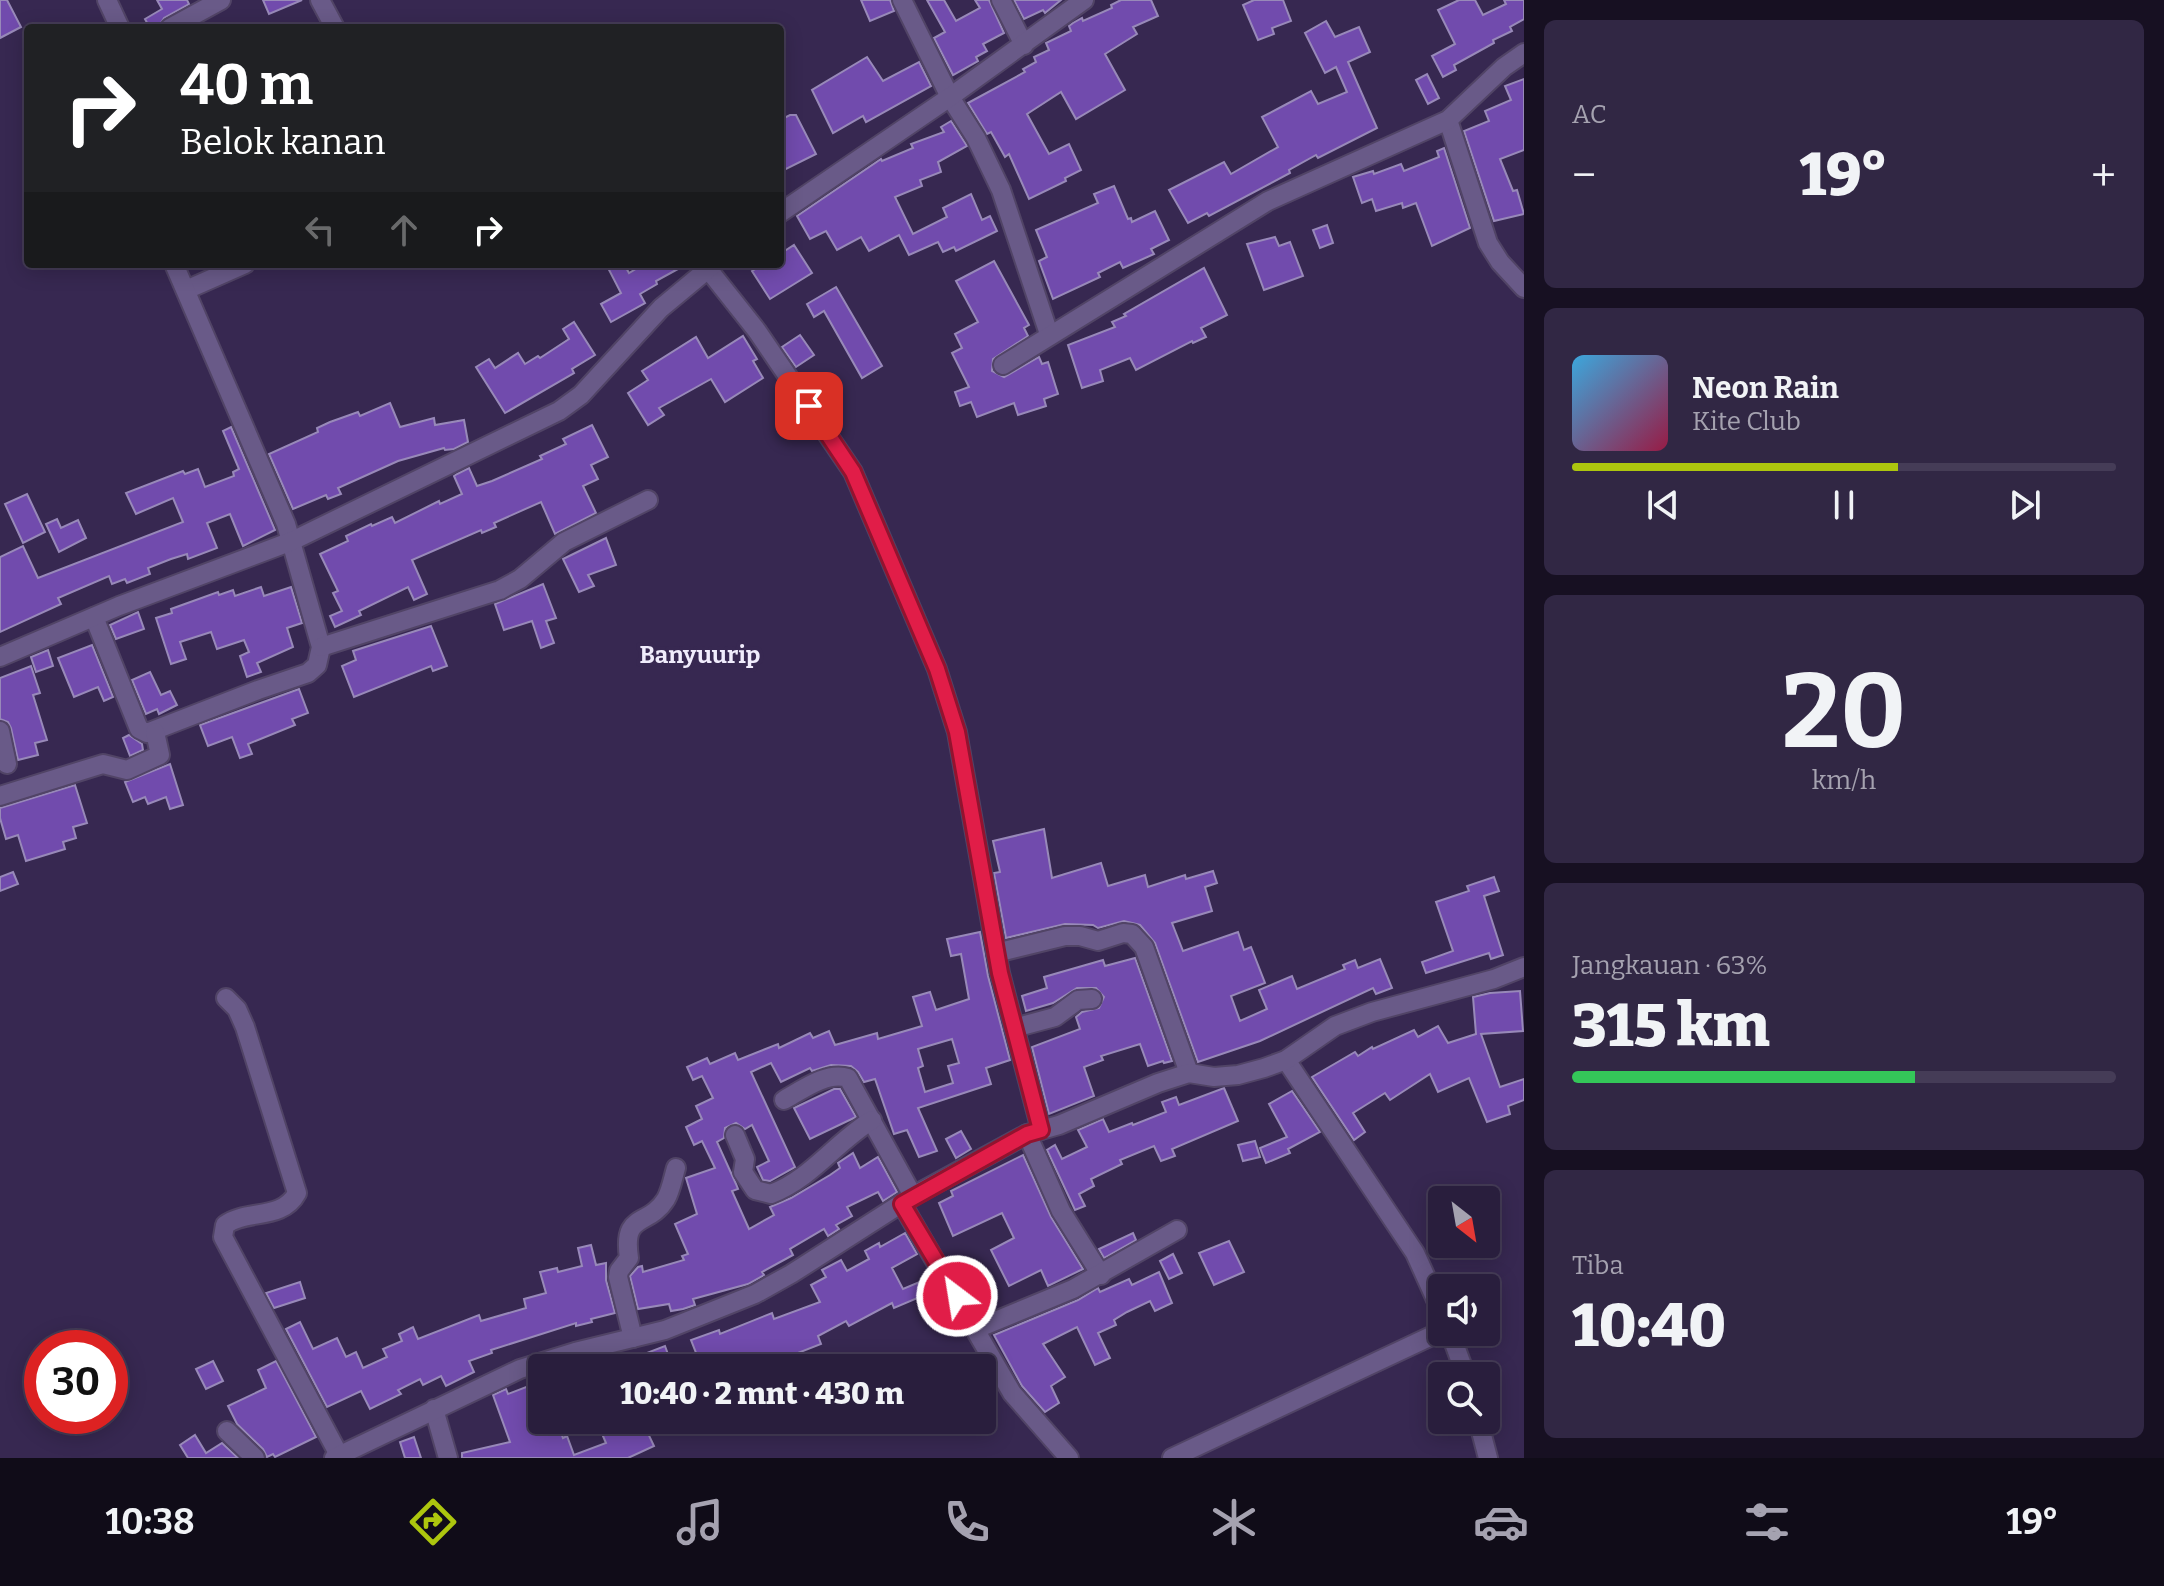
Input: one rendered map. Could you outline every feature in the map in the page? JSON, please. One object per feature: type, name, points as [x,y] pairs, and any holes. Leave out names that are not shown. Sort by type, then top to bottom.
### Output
[{"type":"street","points":[[107,0],[118,24]]},
{"type":"street","points":[[177,24],[221,0]]},
{"type":"street","points":[[320,0],[333,24]]},
{"type":"street","points":[[902,0],[1001,190],[1049,334]]},
{"type":"street","points":[[1001,0],[1024,45]]},
{"type":"street","points":[[784,210],[950,97],[1084,0]]},
{"type":"street","points":[[1003,365],[1268,201],[1448,120],[1504,67],[1524,53]]},
{"type":"street","points":[[1448,120],[1488,243],[1500,262],[1524,288]]},
{"type":"street","points":[[94,617],[139,729],[147,733],[308,673],[317,665],[321,647],[292,541],[176,268]]},
{"type":"street","points":[[186,290],[236,268]]},
{"type":"street","points":[[0,657],[94,617],[292,541],[570,404],[661,308],[710,268]]},
{"type":"street","points":[[712,268],[853,472],[937,669],[957,732],[996,953],[1034,1132],[1061,1211],[1101,1275]]},
{"type":"street","points":[[321,647],[500,590],[520,579],[564,542],[648,500]]},
{"type":"street","points":[[0,731],[7,764]]},
{"type":"street","points":[[0,796],[103,764],[127,770],[137,767],[160,755],[155,732]]},
{"type":"street","points":[[996,953],[1065,936],[1098,941],[1123,933],[1132,934],[1144,947],[1189,1073]]},
{"type":"street","points":[[226,998],[237,1009],[245,1027],[297,1193],[285,1206],[259,1216],[230,1221],[225,1225],[223,1237],[337,1457],[520,1369],[665,1330],[755,1294],[907,1200],[1034,1132],[1189,1073],[1214,1077],[1238,1075],[1286,1060],[1335,1026],[1372,1012],[1494,979],[1524,967]]},
{"type":"street","points":[[1014,1028],[1055,1017],[1078,1000],[1092,999]]},
{"type":"street","points":[[1286,1060],[1415,1253],[1428,1282]]},
{"type":"street","points":[[784,1100],[828,1078],[843,1076],[854,1085],[907,1200],[1012,1393],[1069,1458]]},
{"type":"street","points":[[735,1135],[743,1149],[743,1172],[755,1190],[771,1194],[803,1176],[872,1120]]},
{"type":"street","points":[[633,1338],[618,1277],[629,1258],[627,1239],[632,1227],[667,1197],[676,1168]]},
{"type":"street","points":[[976,1329],[1073,1289],[1177,1230]]},
{"type":"street","points":[[1172,1458],[1428,1338]]},
{"type":"street","points":[[434,1409],[448,1458]]},
{"type":"street","points":[[227,1431],[255,1458]]},
{"type":"street","points":[[1482,1434],[1488,1458]]},
{"type":"building","points":[[0,0],[7,0],[21,27],[0,38]]},
{"type":"building","points":[[157,0],[187,0],[189,4],[164,18],[160,24],[148,24],[145,19],[162,9]]},
{"type":"building","points":[[263,0],[302,0],[269,14]]},
{"type":"building","points":[[861,0],[890,0],[894,11],[870,21]]},
{"type":"building","points":[[927,0],[944,0],[956,21],[980,8],[975,0],[989,0],[1004,33],[983,44],[987,51],[976,57],[978,61],[953,75],[934,38],[945,32]]},
{"type":"building","points":[[1014,0],[1061,0],[1045,13],[1043,10],[1024,19]]},
{"type":"building","points":[[1121,0],[1151,0],[1158,16],[1133,27],[1137,34],[1105,54],[1125,90],[1076,119],[1061,92],[1027,114],[1049,154],[1069,144],[1081,170],[1029,199],[1009,154],[1005,157],[991,132],[987,134],[968,103],[1025,72],[1023,69],[1036,62],[1034,57],[1049,50],[1046,43],[1071,31],[1069,26],[1073,23],[1112,8],[1111,5]]},
{"type":"building","points":[[1254,0],[1283,0],[1291,21],[1272,28],[1274,34],[1258,40],[1243,5]]},
{"type":"building","points":[[1459,0],[1475,0],[1483,15],[1506,4],[1504,0],[1524,0],[1524,19],[1510,27],[1512,31],[1493,40],[1494,43],[1454,65],[1456,70],[1443,77],[1432,56],[1455,44],[1438,10]]},
{"type":"building","points":[[1326,21],[1335,37],[1359,27],[1370,52],[1348,62],[1377,128],[1318,158],[1316,155],[1289,170],[1290,173],[1209,216],[1207,213],[1188,223],[1169,190],[1224,162],[1231,174],[1278,147],[1262,117],[1311,91],[1318,104],[1347,92],[1336,67],[1325,73],[1305,33]]},
{"type":"building","points":[[867,57],[883,81],[919,62],[931,86],[866,122],[863,116],[833,133],[812,90]]},
{"type":"building","points":[[1427,74],[1439,98],[1428,104],[1416,80]]},
{"type":"building","points":[[1524,79],[1524,150],[1500,159],[1513,191],[1517,190],[1524,214],[1494,221],[1464,131],[1489,121],[1485,111],[1511,100],[1505,86]]},
{"type":"building","points":[[796,115],[816,154],[784,170],[784,118]]},
{"type":"building","points":[[951,121],[967,146],[938,162],[941,172],[920,180],[922,186],[895,197],[913,234],[947,217],[943,208],[971,194],[982,220],[990,216],[997,231],[956,251],[954,247],[943,252],[938,242],[909,255],[899,235],[869,251],[861,237],[837,250],[826,231],[810,239],[797,216],[881,159],[913,148],[911,144],[944,132],[941,127]]},
{"type":"building","points":[[1444,148],[1470,228],[1432,246],[1416,203],[1403,208],[1402,203],[1376,211],[1372,199],[1362,203],[1353,177],[1373,171],[1374,174],[1401,164],[1404,171],[1439,157],[1437,151]]},
{"type":"building","points":[[1114,186],[1128,219],[1131,218],[1132,222],[1155,211],[1169,240],[1151,249],[1154,254],[1123,268],[1120,262],[1098,273],[1100,277],[1053,299],[1039,261],[1047,257],[1036,230],[1098,203],[1094,194]]},
{"type":"building","points":[[1327,225],[1333,243],[1320,248],[1313,230]]},
{"type":"building","points":[[1275,237],[1279,246],[1290,242],[1303,276],[1264,290],[1247,244]]},
{"type":"building","points":[[794,245],[812,273],[770,299],[752,271],[757,268],[784,268],[784,251]]},
{"type":"building","points":[[994,261],[1029,325],[1024,328],[1028,336],[993,359],[992,371],[1004,377],[1039,357],[1042,364],[1048,362],[1058,394],[1044,399],[1046,406],[1018,415],[1014,403],[977,417],[971,402],[960,406],[955,392],[969,387],[952,353],[962,348],[955,334],[978,322],[956,281]]},
{"type":"building","points":[[608,268],[626,268],[629,273],[637,268],[680,268],[640,294],[645,303],[611,322],[601,304],[621,293]]},
{"type":"building","points":[[1204,268],[1227,315],[1201,328],[1206,337],[1136,370],[1130,358],[1100,370],[1103,381],[1082,388],[1068,345],[1115,327],[1112,322],[1126,316],[1124,314]]},
{"type":"building","points":[[836,287],[882,366],[862,378],[824,311],[814,317],[807,304]]},
{"type":"building","points":[[574,322],[595,355],[572,369],[574,373],[505,413],[476,367],[489,359],[495,368],[518,353],[525,364],[538,356],[540,358],[569,339],[563,329]]},
{"type":"building","points":[[800,335],[814,355],[796,367],[782,347]]},
{"type":"building","points":[[743,336],[757,359],[753,361],[763,378],[725,402],[711,379],[659,408],[664,415],[648,425],[628,393],[648,380],[642,371],[696,337],[708,358]]},
{"type":"building","points":[[390,403],[400,427],[434,418],[435,425],[464,420],[468,442],[454,449],[444,448],[398,461],[338,488],[341,494],[328,499],[326,495],[293,509],[269,454],[318,432],[317,428],[330,422],[358,412],[360,416]]},
{"type":"building","points":[[592,425],[608,457],[591,465],[598,479],[583,486],[596,513],[555,534],[541,502],[494,523],[496,527],[482,533],[481,530],[412,560],[427,594],[414,600],[408,587],[359,611],[361,615],[335,627],[330,616],[342,611],[333,593],[338,591],[320,554],[348,541],[346,536],[371,524],[392,517],[395,523],[439,501],[440,504],[462,494],[454,476],[469,468],[477,486],[492,481],[542,459],[540,456],[566,444],[563,439]]},
{"type":"building","points":[[231,427],[275,530],[243,546],[230,514],[207,523],[217,548],[188,559],[187,554],[171,559],[148,568],[150,574],[127,583],[125,579],[112,584],[109,576],[58,598],[61,604],[0,632],[0,557],[23,546],[38,578],[183,522],[173,498],[136,514],[126,493],[183,471],[185,474],[198,469],[205,487],[234,476],[233,472],[239,469],[223,431]]},
{"type":"building","points":[[27,494],[45,532],[23,543],[5,504]]},
{"type":"building","points":[[57,519],[61,528],[78,520],[86,538],[59,552],[46,524]]},
{"type":"building","points":[[606,538],[616,565],[588,575],[594,586],[579,592],[563,559]]},
{"type":"building","points":[[543,584],[556,618],[546,621],[554,643],[541,648],[532,621],[504,630],[495,604]]},
{"type":"building","points":[[261,587],[264,596],[291,587],[302,623],[287,628],[293,647],[257,663],[261,672],[247,677],[240,656],[249,652],[244,640],[217,649],[211,632],[180,642],[186,659],[171,664],[156,618],[172,613],[171,609],[218,592],[219,595],[233,590],[235,596]]},
{"type":"building","points":[[138,612],[144,629],[116,639],[110,625]]},
{"type":"building","points":[[431,626],[447,666],[433,671],[431,666],[354,697],[342,666],[356,660],[353,651]]},
{"type":"building","points":[[92,645],[113,697],[104,701],[98,687],[74,697],[58,658]]},
{"type":"building","points":[[48,650],[53,666],[36,672],[31,657]]},
{"type":"building","points":[[31,666],[40,693],[33,695],[47,740],[35,743],[38,755],[18,760],[11,728],[8,722],[0,719],[0,678]]},
{"type":"building","points":[[150,672],[161,695],[170,691],[177,705],[159,714],[157,709],[146,714],[132,680]]},
{"type":"building","points":[[299,689],[308,713],[292,719],[295,725],[248,744],[252,754],[240,758],[232,737],[208,746],[200,725]]},
{"type":"building","points":[[129,735],[142,744],[143,750],[130,756],[123,738]]},
{"type":"building","points":[[170,764],[183,805],[170,809],[166,797],[148,804],[145,797],[133,802],[125,782]]},
{"type":"building","points":[[75,785],[87,823],[73,827],[76,838],[63,842],[65,849],[26,861],[18,835],[6,839],[0,808]]},
{"type":"building","points":[[1044,829],[1052,878],[1101,863],[1108,886],[1145,875],[1148,887],[1185,875],[1186,879],[1213,871],[1217,883],[1205,887],[1212,911],[1172,923],[1183,951],[1238,932],[1244,950],[1251,947],[1265,983],[1231,996],[1240,1021],[1267,1009],[1259,990],[1292,976],[1297,989],[1345,969],[1343,965],[1355,960],[1358,968],[1380,959],[1392,988],[1376,994],[1373,988],[1260,1041],[1198,1062],[1155,943],[1140,925],[1124,921],[1098,928],[1065,924],[1006,938],[994,873],[1000,872],[993,841]]},
{"type":"building","points":[[13,872],[18,884],[0,891],[0,877]]},
{"type":"building","points":[[1494,877],[1499,891],[1484,896],[1503,955],[1491,959],[1489,953],[1426,973],[1422,962],[1453,951],[1436,902],[1469,891],[1467,886]]},
{"type":"building","points":[[980,932],[1010,1060],[986,1068],[991,1084],[918,1108],[937,1151],[919,1157],[907,1130],[894,1134],[875,1079],[864,1082],[851,1066],[831,1065],[812,1071],[810,1068],[781,1082],[771,1063],[751,1072],[795,1167],[770,1181],[763,1180],[757,1167],[769,1161],[752,1125],[745,1129],[736,1123],[725,1128],[724,1138],[717,1142],[738,1189],[732,1191],[749,1229],[774,1215],[770,1207],[830,1175],[840,1168],[838,1163],[853,1153],[860,1168],[878,1157],[897,1192],[883,1201],[878,1192],[847,1207],[852,1216],[836,1225],[839,1229],[828,1236],[824,1229],[790,1249],[793,1255],[762,1272],[764,1275],[748,1284],[693,1299],[695,1305],[683,1309],[671,1311],[669,1304],[638,1309],[630,1276],[638,1267],[642,1266],[643,1272],[684,1260],[682,1256],[688,1254],[675,1224],[697,1214],[686,1178],[715,1168],[702,1141],[694,1145],[686,1127],[702,1119],[696,1106],[713,1098],[702,1076],[693,1080],[687,1067],[707,1058],[710,1064],[735,1053],[738,1060],[778,1044],[779,1048],[810,1033],[813,1038],[829,1031],[835,1045],[877,1033],[878,1039],[922,1026],[913,997],[930,992],[936,1010],[969,999],[961,954],[951,956],[947,939]],"holes":[[[952,1039],[959,1063],[948,1066],[953,1083],[925,1092],[918,1068],[923,1066],[918,1049]]]},
{"type":"building","points":[[1135,958],[1172,1061],[1148,1066],[1140,1044],[1101,1056],[1103,1060],[1084,1067],[1094,1096],[1049,1114],[1032,1047],[1080,1029],[1076,1017],[1082,1012],[1099,1008],[1104,997],[1096,988],[1077,988],[1053,1003],[1026,1011],[1022,996],[1047,988],[1044,977],[1103,960],[1105,966]]},
{"type":"building","points":[[1520,991],[1523,1031],[1481,1034],[1500,1087],[1524,1079],[1524,1100],[1508,1106],[1510,1114],[1487,1122],[1469,1078],[1438,1092],[1430,1074],[1390,1100],[1385,1093],[1353,1113],[1365,1132],[1354,1140],[1312,1077],[1355,1052],[1358,1056],[1414,1030],[1418,1037],[1438,1026],[1448,1043],[1476,1034],[1473,997]]},
{"type":"building","points":[[1224,1088],[1238,1121],[1172,1149],[1175,1156],[1161,1161],[1154,1146],[1120,1160],[1122,1164],[1091,1179],[1094,1186],[1079,1194],[1085,1206],[1075,1210],[1047,1150],[1055,1145],[1062,1159],[1087,1147],[1078,1130],[1103,1119],[1109,1132],[1166,1112],[1162,1102],[1176,1097],[1179,1105]]},
{"type":"building","points":[[840,1089],[856,1117],[810,1139],[794,1108]]},
{"type":"building","points":[[1292,1091],[1320,1132],[1288,1149],[1290,1153],[1266,1163],[1260,1148],[1287,1137],[1269,1104]]},
{"type":"building","points":[[961,1131],[971,1149],[956,1158],[946,1139]]},
{"type":"building","points":[[1255,1141],[1260,1157],[1243,1161],[1238,1145]]},
{"type":"building","points":[[1023,1155],[1051,1217],[1083,1269],[1048,1286],[1041,1270],[1009,1286],[991,1250],[1014,1238],[1002,1213],[953,1236],[939,1203],[953,1196],[951,1191]]},
{"type":"building","points":[[905,1233],[917,1254],[892,1268],[903,1289],[929,1278],[934,1291],[894,1308],[892,1303],[849,1326],[846,1321],[818,1336],[821,1344],[795,1354],[696,1354],[691,1340],[719,1330],[720,1334],[772,1313],[774,1319],[820,1302],[811,1285],[826,1277],[822,1270],[841,1260],[847,1271],[869,1259],[865,1251],[879,1243],[880,1247]]},
{"type":"building","points":[[1133,1233],[1136,1240],[1104,1258],[1099,1249]]},
{"type":"building","points":[[1229,1241],[1244,1272],[1214,1285],[1199,1253]]},
{"type":"building","points":[[591,1245],[596,1265],[606,1263],[606,1280],[615,1313],[491,1350],[492,1353],[469,1361],[474,1372],[446,1386],[441,1376],[423,1385],[420,1379],[398,1390],[401,1394],[370,1409],[361,1391],[327,1407],[286,1329],[300,1322],[313,1349],[337,1338],[346,1357],[356,1352],[363,1368],[387,1357],[383,1349],[402,1341],[399,1334],[413,1327],[418,1339],[479,1315],[481,1321],[526,1308],[524,1299],[546,1293],[540,1272],[557,1268],[558,1272],[582,1266],[578,1248]]},
{"type":"building","points":[[1173,1254],[1182,1273],[1169,1279],[1160,1261]]},
{"type":"building","points":[[1159,1272],[1172,1303],[1155,1311],[1150,1301],[1114,1320],[1116,1325],[1098,1333],[1110,1358],[1095,1365],[1077,1327],[1043,1344],[1065,1377],[1051,1386],[1059,1403],[1045,1412],[1022,1386],[994,1335],[1078,1300],[1098,1288],[1100,1292],[1129,1279],[1132,1285]]},
{"type":"building","points":[[300,1282],[305,1298],[274,1308],[266,1293]]},
{"type":"building","points":[[665,1346],[668,1354],[644,1354]]},
{"type":"building","points":[[213,1361],[223,1381],[206,1389],[196,1369]]},
{"type":"building","points":[[276,1361],[316,1437],[275,1457],[273,1454],[267,1457],[263,1449],[237,1424],[228,1406],[266,1388],[258,1370]]},
{"type":"building","points":[[528,1386],[528,1434],[567,1436],[574,1455],[606,1443],[602,1434],[648,1434],[654,1446],[628,1458],[462,1458],[462,1453],[510,1442],[493,1395],[506,1389],[508,1394]]},
{"type":"building","points":[[195,1435],[206,1453],[222,1443],[238,1458],[188,1458],[180,1445]]},
{"type":"building","points":[[414,1437],[421,1458],[405,1458],[400,1442]]},
{"type":"district","name":"Banyuurip","points":[[700,655]]},
{"type":"route","points":[[809,406],[853,472],[912,607],[951,711],[1000,973],[1041,1130],[1027,1134],[902,1204],[957,1296]]}]
